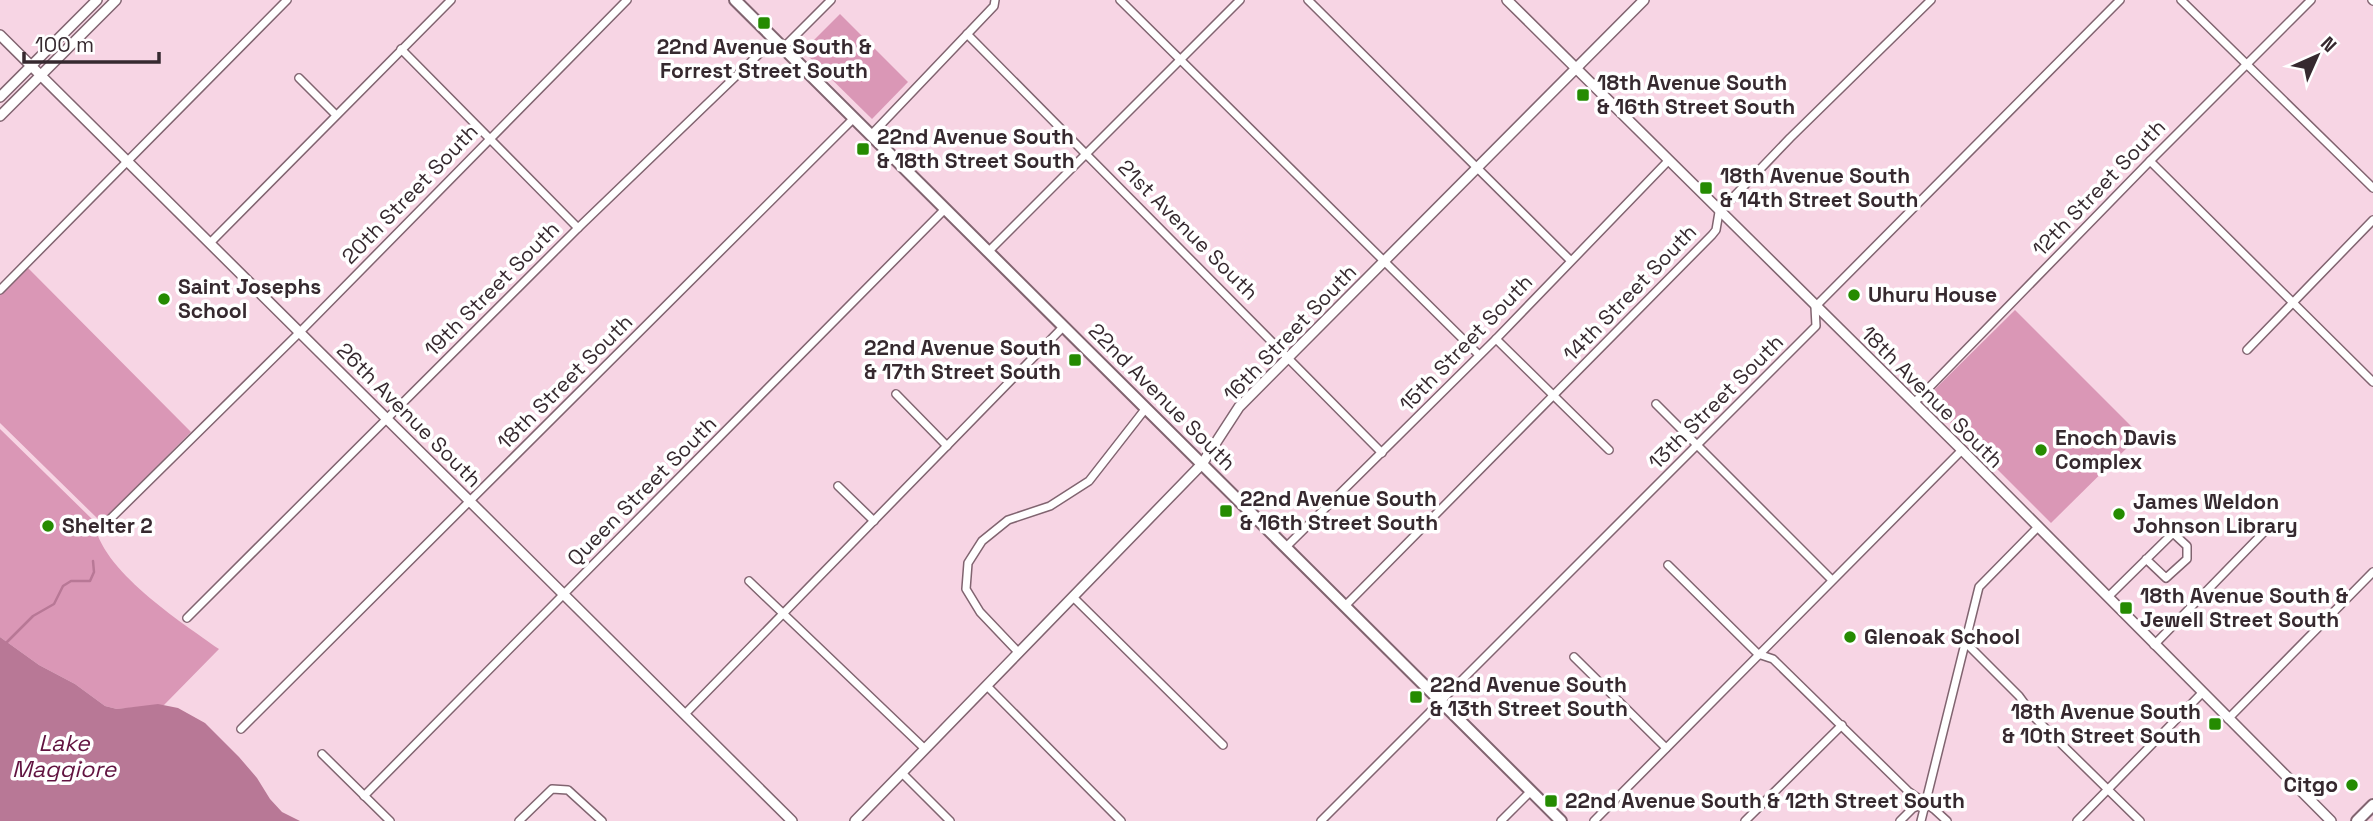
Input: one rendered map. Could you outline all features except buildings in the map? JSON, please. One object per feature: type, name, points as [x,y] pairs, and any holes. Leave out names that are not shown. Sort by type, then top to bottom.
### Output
[{"type":"main road","name":"22nd Avenue South","points":[[735,0],[1562,821]]},
{"type":"main road","points":[[2357,821],[2373,805]]},
{"type":"street","points":[[0,97],[97,0]]},
{"type":"street","points":[[0,116],[116,0]]},
{"type":"street","points":[[0,290],[287,0]]},
{"type":"street","points":[[210,243],[451,0]]},
{"type":"street","name":"20th Street South","points":[[99,530],[300,332],[627,0]]},
{"type":"street","name":"19th Street South","points":[[187,618],[578,229],[761,52],[783,48],[831,0]]},
{"type":"street","points":[[1120,0],[1478,355]]},
{"type":"street","points":[[988,252],[1240,0]]},
{"type":"street","points":[[1308,0],[1570,260]]},
{"type":"street","name":"18th Avenue South","points":[[1507,0],[1962,450],[2331,821]]},
{"type":"street","name":"16th Street South","points":[[856,821],[1202,464],[1239,407],[1644,0]]},
{"type":"street","name":"14th Street South","points":[[1345,606],[1716,230],[1720,212],[1790,138],[1931,0]]},
{"type":"street","name":"13th Street South","points":[[1321,821],[1816,326],[1815,307],[2120,0]]},
{"type":"street","points":[[2182,0],[2373,188]]},
{"type":"street","name":"12th Street South","points":[[1914,403],[2311,0]]},
{"type":"street","points":[[871,135],[994,3]]},
{"type":"street","name":"21st Avenue South","points":[[967,34],[1382,453]]},
{"type":"street","name":"26th Avenue South","points":[[0,35],[792,821]]},
{"type":"street","points":[[401,49],[578,229]]},
{"type":"street","points":[[299,78],[336,115]]},
{"type":"street","name":"18th Street South","points":[[241,729],[854,118]]},
{"type":"street","name":"15th Street South","points":[[1286,547],[1496,339],[1668,161]]},
{"type":"street","points":[[2150,161],[2373,382]]},
{"type":"street","name":"Queen Street South","points":[[364,796],[945,209]]},
{"type":"street","points":[[2247,349],[2373,220]]},
{"type":"street","points":[[685,715],[1064,327]]},
{"type":"street","points":[[1496,339],[1609,450]]},
{"type":"street","points":[[896,394],[947,446]]},
{"type":"street","points":[[1656,404],[1832,580]]},
{"type":"street","points":[[1018,653],[980,612],[966,589],[968,563],[982,541],[1008,520],[1050,506],[1089,481],[1146,408]]},
{"type":"street","points":[[1594,821],[1962,450]]},
{"type":"street","points":[[838,486],[874,521]]},
{"type":"street","points":[[1921,821],[1979,587],[2038,527]]},
{"type":"street","points":[[2154,645],[2264,532]]},
{"type":"street","points":[[2108,597],[2173,533],[2187,546],[2187,559],[2165,578],[2147,559]]},
{"type":"street","points":[[1668,565],[1758,654],[1773,659],[1908,791],[1947,821]]},
{"type":"street","points":[[2228,719],[2372,576]]},
{"type":"street","points":[[749,581],[925,749]]},
{"type":"street","points":[[1073,597],[1223,745]]},
{"type":"street","points":[[1965,642],[2019,695],[2036,719],[2140,821]]},
{"type":"street","points":[[1574,657],[1667,748]]},
{"type":"street","points":[[987,686],[1121,821]]},
{"type":"street","points":[[2077,821],[2202,693]]},
{"type":"street","points":[[1745,821],[1842,725]]},
{"type":"street","points":[[322,754],[390,821]]},
{"type":"street","points":[[902,773],[950,821]]},
{"type":"street","points":[[519,821],[552,789],[568,790],[602,821]]},
{"type":"street","points":[[1501,821],[1531,791]]},
{"type":"street","points":[[1900,821],[1913,808],[1925,804]]},
{"type":"shaded area","points":[[840,14],[908,82],[872,119],[803,51]]},
{"type":"shaded area","points":[[27,267],[191,432],[99,524],[97,518],[0,423],[0,295]]},
{"type":"shaded area","points":[[2015,310],[2140,435],[2051,523],[1926,398]]},
{"type":"shaded area","points":[[0,429],[94,521],[111,558],[126,576],[164,610],[219,649],[164,705],[117,709],[105,706],[0,637]]},
{"type":"water","name":"Lake Maggiore","points":[[0,637],[105,706],[117,709],[158,704],[178,708],[205,723],[239,757],[282,812],[300,821],[0,821]]},
{"type":"waterway","points":[[7,642],[33,616],[54,604],[63,586],[71,581],[90,581],[94,572],[93,561]]},
{"type":"place","name":"22nd Avenue South & Forrest Street South","points":[[764,23]]},
{"type":"place","name":"18th Avenue South & 16th Street South","points":[[1583,95]]},
{"type":"place","name":"22nd Avenue South & 18th Street South","points":[[863,149]]},
{"type":"place","name":"18th Avenue South & 14th Street South","points":[[1706,188]]},
{"type":"place","name":"Uhuru House","points":[[1854,295]]},
{"type":"place","name":"Saint Josephs School","points":[[164,299]]},
{"type":"place","name":"22nd Avenue South & 17th Street South","points":[[1075,360]]},
{"type":"place","name":"Enoch Davis Complex","points":[[2041,450]]},
{"type":"place","name":"22nd Avenue South & 16th Street South","points":[[1226,511]]},
{"type":"place","name":"James Weldon Johnson Library","points":[[2119,514]]},
{"type":"place","name":"Shelter 2","points":[[48,526]]},
{"type":"place","name":"18th Avenue South & Jewell Street South","points":[[2126,608]]},
{"type":"place","name":"Glenoak School","points":[[1850,637]]},
{"type":"place","name":"22nd Avenue South & 13th Street South","points":[[1416,697]]},
{"type":"place","name":"18th Avenue South & 10th Street South","points":[[2215,724]]},
{"type":"place","name":"Citgo","points":[[2352,785]]},
{"type":"place","name":"22nd Avenue South & 12th Street South","points":[[1551,801]]}]
